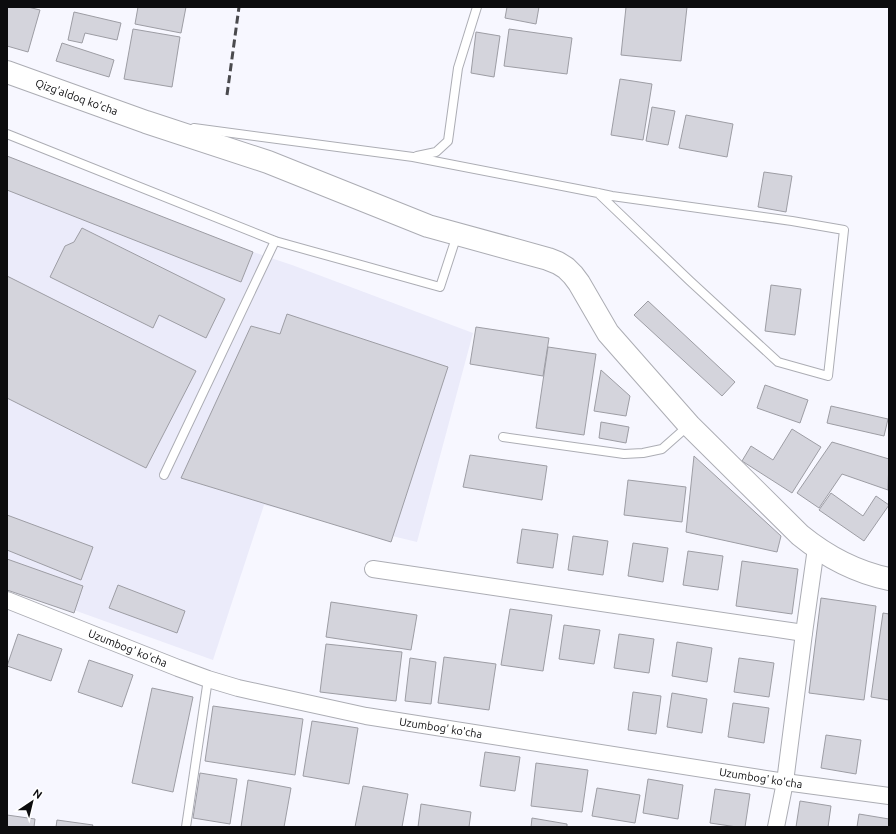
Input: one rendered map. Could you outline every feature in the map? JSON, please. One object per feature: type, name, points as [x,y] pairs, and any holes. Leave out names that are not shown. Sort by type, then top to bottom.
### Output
[{"type":"street","name":"Qizg'aldoq ko'cha","points":[[7,72],[146,122],[268,162],[428,226],[558,263],[566,268],[579,283],[608,333],[689,425],[800,535],[816,548],[834,559],[857,570],[889,579]]},
{"type":"street","points":[[776,827],[785,782],[816,548]]},
{"type":"street","points":[[373,569],[804,633]]},
{"type":"street","name":"Uzumbog' ko'cha","points":[[7,600],[208,679],[238,688],[366,716],[785,782],[889,796]]},
{"type":"lane","points":[[413,157],[436,152],[448,141],[458,68],[477,7]]},
{"type":"lane","points":[[146,122],[413,157],[598,193],[612,196],[792,221],[844,230],[828,376],[778,362],[598,193]]},
{"type":"lane","points":[[7,134],[275,241],[440,287],[458,234]]},
{"type":"lane","points":[[164,475],[275,241]]},
{"type":"lane","points":[[503,437],[624,454],[643,453],[662,449],[689,425]]},
{"type":"lane","points":[[186,827],[208,679]]},
{"type":"shaded area","points":[[7,156],[253,252],[292,265],[473,333],[417,542],[264,505],[213,660],[7,586]]},
{"type":"building","points":[[7,7],[28,7],[40,10],[28,52],[7,46]]},
{"type":"building","points":[[138,7],[186,7],[181,33],[135,24]]},
{"type":"building","points":[[507,7],[539,7],[536,24],[505,18]]},
{"type":"building","points":[[626,7],[687,7],[681,61],[621,55]]},
{"type":"building","points":[[74,12],[121,23],[117,40],[85,33],[82,43],[68,40]]},
{"type":"building","points":[[133,29],[180,37],[172,87],[124,79]]},
{"type":"building","points":[[509,29],[572,38],[567,74],[504,66]]},
{"type":"building","points":[[476,32],[500,36],[494,77],[471,73]]},
{"type":"building","points":[[62,43],[114,60],[109,77],[56,61]]},
{"type":"building","points":[[620,79],[652,84],[643,140],[611,135]]},
{"type":"building","points":[[652,107],[675,111],[668,145],[646,141]]},
{"type":"building","points":[[686,115],[733,124],[727,157],[679,148]]},
{"type":"building","points":[[7,156],[253,252],[241,282],[7,190]]},
{"type":"building","points":[[764,172],[792,176],[786,212],[758,207]]},
{"type":"building","points":[[82,228],[225,299],[206,338],[159,315],[153,328],[50,277],[65,246],[74,242]]},
{"type":"building","points":[[7,276],[196,371],[146,468],[7,398]]},
{"type":"building","points":[[771,285],[801,289],[795,335],[765,331]]},
{"type":"building","points":[[648,301],[735,382],[722,396],[634,315]]},
{"type":"building","points":[[287,314],[448,367],[391,542],[181,478],[251,326],[280,334]]},
{"type":"building","points":[[476,327],[549,338],[543,376],[470,364]]},
{"type":"building","points":[[548,347],[596,354],[584,435],[536,428]]},
{"type":"building","points":[[601,370],[630,396],[626,416],[594,411]]},
{"type":"building","points":[[765,385],[808,400],[800,423],[757,408]]},
{"type":"building","points":[[831,406],[888,419],[884,436],[827,423]]},
{"type":"building","points":[[601,422],[629,427],[626,443],[599,438]]},
{"type":"building","points":[[792,429],[821,447],[792,493],[742,461],[751,446],[773,460]]},
{"type":"building","points":[[832,442],[889,459],[888,490],[842,474],[819,508],[797,493]]},
{"type":"building","points":[[470,455],[547,466],[542,500],[463,487]]},
{"type":"building","points":[[694,456],[781,536],[777,552],[686,532]]},
{"type":"building","points":[[628,480],[686,487],[682,522],[624,515]]},
{"type":"building","points":[[831,493],[863,516],[876,496],[889,505],[864,541],[819,510]]},
{"type":"building","points":[[7,515],[93,547],[81,580],[7,550]]},
{"type":"building","points":[[522,529],[558,534],[553,568],[517,563]]},
{"type":"building","points":[[573,536],[608,541],[603,575],[568,570]]},
{"type":"building","points":[[633,543],[668,548],[663,582],[628,576]]},
{"type":"building","points":[[688,551],[723,556],[718,590],[683,585]]},
{"type":"building","points":[[7,559],[83,586],[74,613],[7,590]]},
{"type":"building","points":[[742,561],[798,569],[792,614],[736,606]]},
{"type":"building","points":[[118,585],[185,611],[177,633],[109,608]]},
{"type":"building","points":[[821,598],[876,606],[864,700],[809,693]]},
{"type":"building","points":[[331,602],[417,615],[411,650],[326,637]]},
{"type":"building","points":[[510,609],[552,615],[543,671],[501,665]]},
{"type":"building","points":[[883,613],[889,614],[889,700],[871,697]]},
{"type":"building","points":[[564,625],[600,630],[594,664],[559,659]]},
{"type":"building","points":[[18,634],[62,649],[51,681],[7,666]]},
{"type":"building","points":[[619,634],[654,639],[649,673],[614,668]]},
{"type":"building","points":[[677,642],[712,648],[707,682],[672,676]]},
{"type":"building","points":[[326,644],[402,652],[396,701],[320,692]]},
{"type":"building","points":[[444,657],[496,664],[489,710],[438,703]]},
{"type":"building","points":[[410,658],[436,662],[431,704],[405,701]]},
{"type":"building","points":[[739,658],[774,663],[769,697],[734,692]]},
{"type":"building","points":[[89,660],[133,675],[122,707],[78,692]]},
{"type":"building","points":[[152,688],[193,697],[173,792],[132,783]]},
{"type":"building","points":[[633,692],[661,696],[656,734],[628,730]]},
{"type":"building","points":[[672,693],[707,699],[702,733],[667,727]]},
{"type":"building","points":[[733,703],[769,708],[764,743],[728,737]]},
{"type":"building","points":[[213,706],[303,719],[295,775],[205,761]]},
{"type":"building","points":[[312,721],[358,728],[349,784],[303,776]]},
{"type":"building","points":[[826,735],[861,740],[856,774],[821,768]]},
{"type":"building","points":[[485,752],[520,757],[515,791],[480,786]]},
{"type":"building","points":[[536,763],[588,770],[582,812],[531,806]]},
{"type":"building","points":[[200,773],[237,779],[230,824],[193,818]]},
{"type":"building","points":[[648,779],[683,785],[678,819],[643,813]]},
{"type":"building","points":[[248,780],[291,788],[284,827],[241,827]]},
{"type":"building","points":[[363,786],[408,794],[402,827],[355,827]]},
{"type":"building","points":[[597,788],[640,795],[635,823],[592,816]]},
{"type":"building","points":[[715,789],[750,794],[745,827],[710,823]]},
{"type":"building","points":[[800,801],[831,806],[828,827],[796,827]]},
{"type":"building","points":[[421,804],[471,812],[469,827],[418,827]]},
{"type":"building","points":[[859,814],[889,819],[889,827],[857,827]]},
{"type":"building","points":[[7,815],[35,819],[34,827],[7,827]]},
{"type":"building","points":[[532,818],[567,824],[567,827],[531,827]]},
{"type":"building","points":[[57,820],[93,825],[92,827],[56,827]]},
{"type":"railway","points":[[227,95],[239,7]]}]
